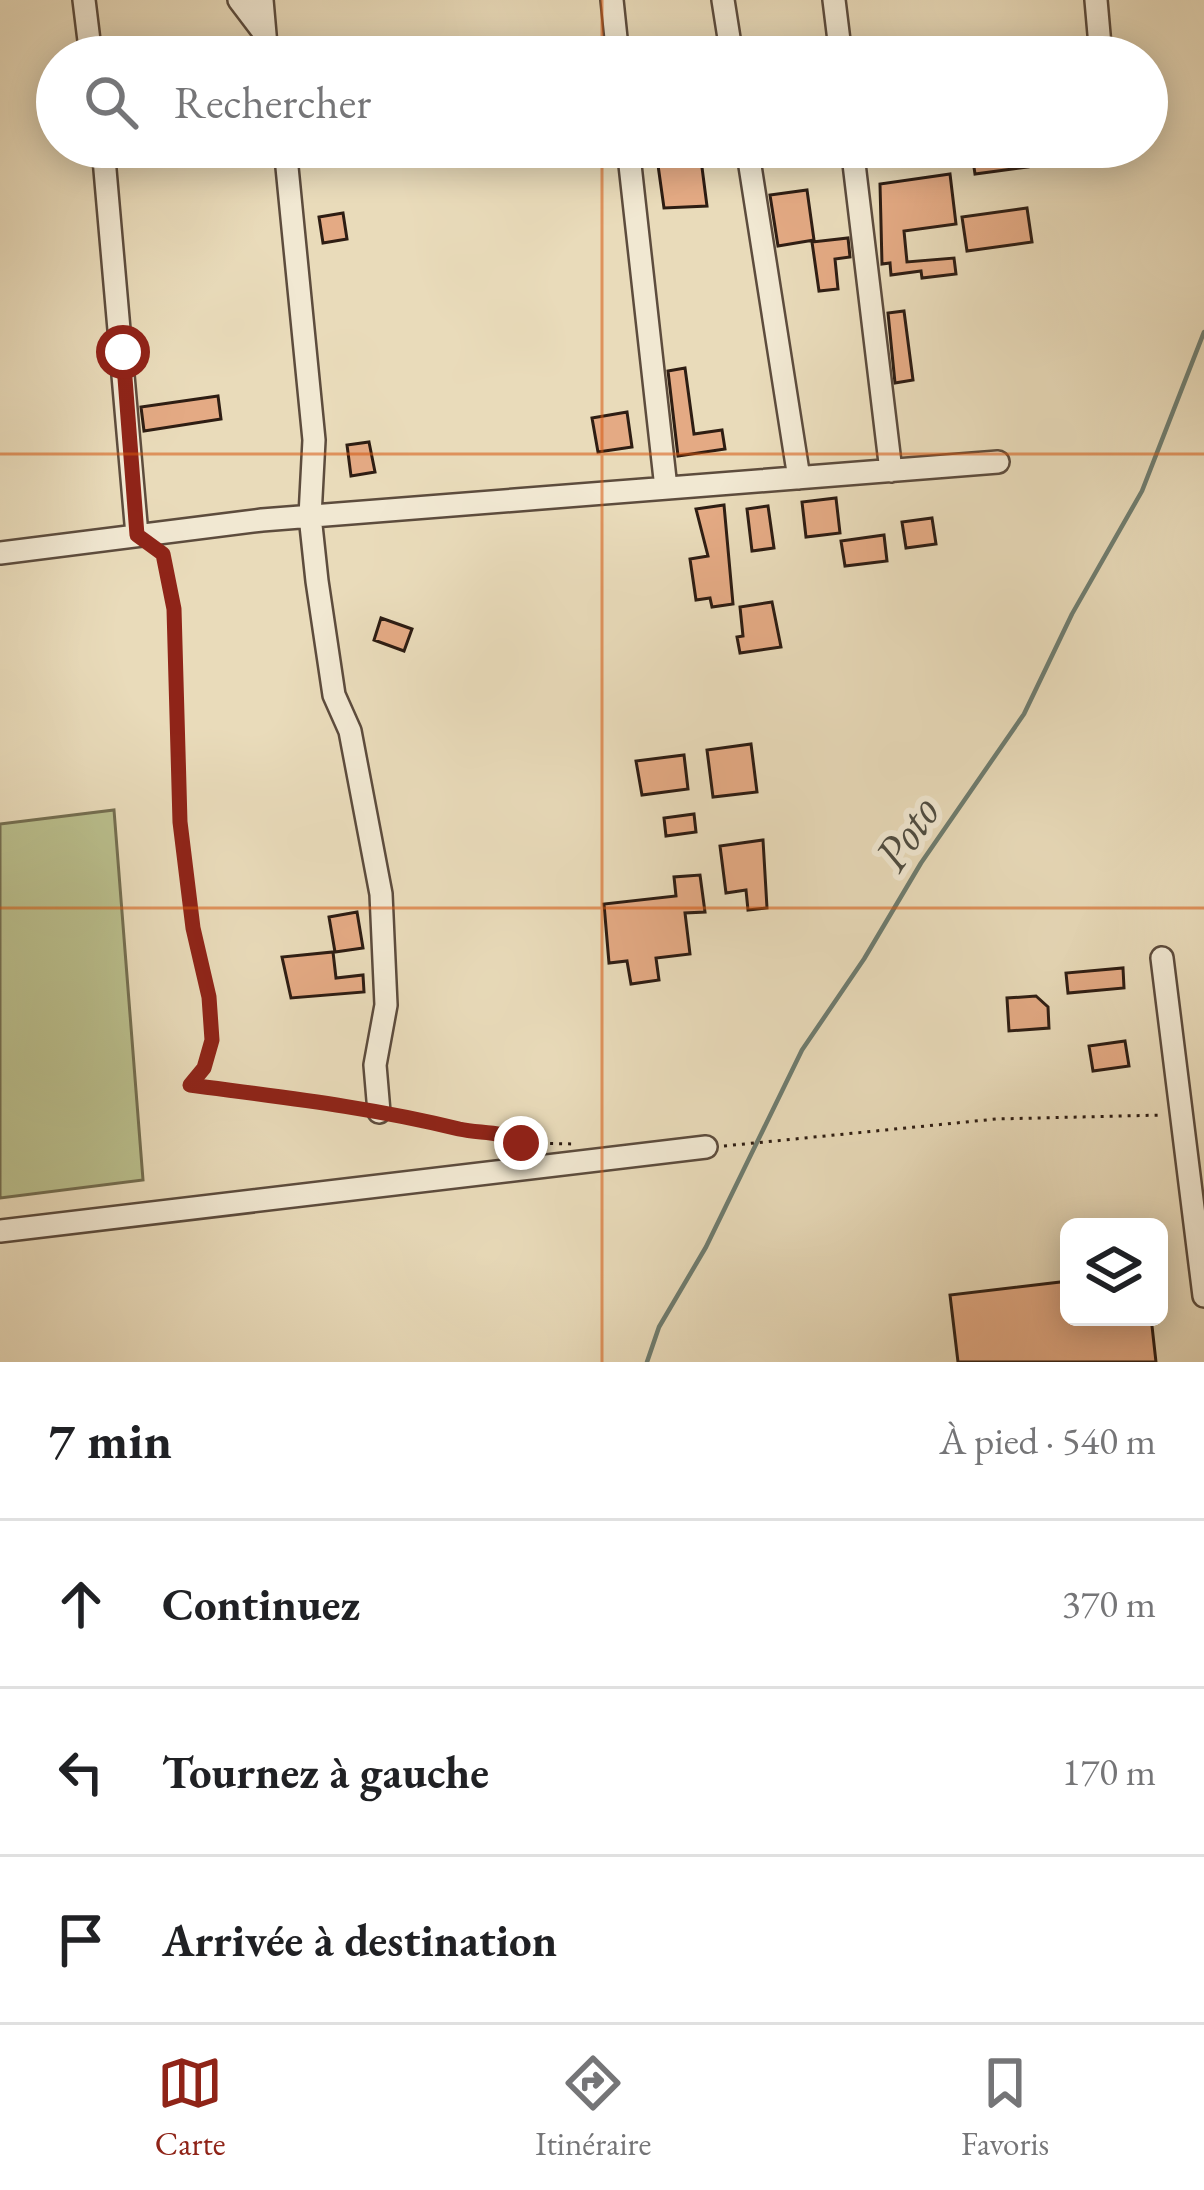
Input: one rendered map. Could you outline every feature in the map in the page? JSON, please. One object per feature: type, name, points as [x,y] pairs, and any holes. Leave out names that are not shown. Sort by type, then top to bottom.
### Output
[{"type":"street","points":[[84,0],[88,36]]},
{"type":"street","points":[[239,0],[260,36]]},
{"type":"street","points":[[262,0],[265,36]]},
{"type":"street","points":[[611,0],[615,36]]},
{"type":"street","points":[[724,0],[730,36]]},
{"type":"street","points":[[834,0],[838,36]]},
{"type":"street","points":[[1096,0],[1099,36]]},
{"type":"street","points":[[105,168],[137,535]]},
{"type":"street","points":[[287,168],[314,440],[310,516],[334,695],[350,731],[381,894],[386,1005],[375,1065],[379,1112]]},
{"type":"street","points":[[630,168],[666,488]]},
{"type":"street","points":[[750,168],[799,478]]},
{"type":"street","points":[[855,168],[891,471]]},
{"type":"street","points":[[0,553],[310,516],[998,462]]},
{"type":"street","points":[[1162,958],[1193,1113],[1203,1286]]},
{"type":"street","points":[[0,1231],[706,1147]]},
{"type":"path","points":[[137,535],[163,554],[174,609],[180,822],[212,1040],[204,1068],[190,1085],[379,1112],[465,1130],[503,1132],[521,1143],[585,1144]]},
{"type":"path","points":[[706,1147],[997,1119],[1193,1113]]},
{"type":"green space","points":[[114,810],[143,1180],[0,1198],[0,824]]},
{"type":"building","points":[[658,168],[702,168],[707,206],[664,208]]},
{"type":"building","points":[[974,168],[1020,168],[975,174]]},
{"type":"building","points":[[950,174],[956,224],[904,231],[907,262],[954,258],[956,274],[891,275],[890,263],[882,264],[880,184]]},
{"type":"building","points":[[807,190],[814,240],[778,246],[770,195]]},
{"type":"building","points":[[1027,208],[1032,242],[967,251],[962,217]]},
{"type":"building","points":[[343,213],[347,239],[323,243],[319,217]]},
{"type":"building","points":[[848,238],[850,257],[835,259],[838,289],[819,291],[812,242]]},
{"type":"building","points":[[904,311],[913,380],[895,383],[888,313]]},
{"type":"building","points":[[685,368],[694,434],[722,430],[725,449],[678,456],[668,371]]},
{"type":"building","points":[[218,396],[221,419],[144,431],[141,407]]},
{"type":"building","points":[[627,412],[632,447],[598,452],[592,418]]},
{"type":"building","points":[[369,442],[375,472],[351,476],[347,445]]},
{"type":"building","points":[[836,498],[840,533],[806,537],[802,502]]},
{"type":"building","points":[[724,505],[733,604],[712,607],[710,598],[696,600],[690,559],[708,556],[696,509]]},
{"type":"building","points":[[768,506],[774,548],[752,551],[747,509]]},
{"type":"building","points":[[932,518],[936,544],[906,548],[902,522]]},
{"type":"building","points":[[884,535],[887,561],[845,566],[841,541]]},
{"type":"building","points":[[772,602],[781,647],[740,653],[740,607]]},
{"type":"building","points":[[381,618],[412,629],[404,651],[374,640]]},
{"type":"building","points":[[751,744],[757,792],[713,797],[707,750]]},
{"type":"building","points":[[684,755],[688,789],[642,795],[636,761]]},
{"type":"building","points":[[694,814],[696,832],[666,836],[664,818]]},
{"type":"building","points":[[763,840],[767,908],[748,910],[746,890],[726,893],[720,846]]},
{"type":"building","points":[[700,875],[705,912],[685,913],[690,954],[656,958],[659,980],[631,984],[627,961],[609,963],[604,904],[676,896],[674,877]]},
{"type":"building","points":[[357,912],[363,948],[335,952],[329,917]]},
{"type":"building","points":[[333,952],[336,978],[363,975],[364,992],[291,998],[282,957]]},
{"type":"building","points":[[1123,968],[1124,988],[1068,993],[1066,973]]},
{"type":"building","points":[[1036,996],[1048,1007],[1049,1028],[1009,1031],[1007,998]]},
{"type":"building","points":[[1125,1041],[1129,1066],[1093,1071],[1089,1046]]},
{"type":"building","points":[[1060,1282],[1060,1326],[1152,1326],[1156,1362],[958,1362],[950,1295]]},
{"type":"waterway","name":"Poto","points":[[647,1362],[659,1327],[706,1247],[802,1050],[921,863],[1024,714],[1072,614],[1142,491],[1204,332]]},
{"type":"route","points":[[123,352],[137,535],[163,554],[174,609],[180,822],[212,1040],[204,1068],[190,1085],[400,1115],[465,1130],[503,1132],[521,1143]]}]
